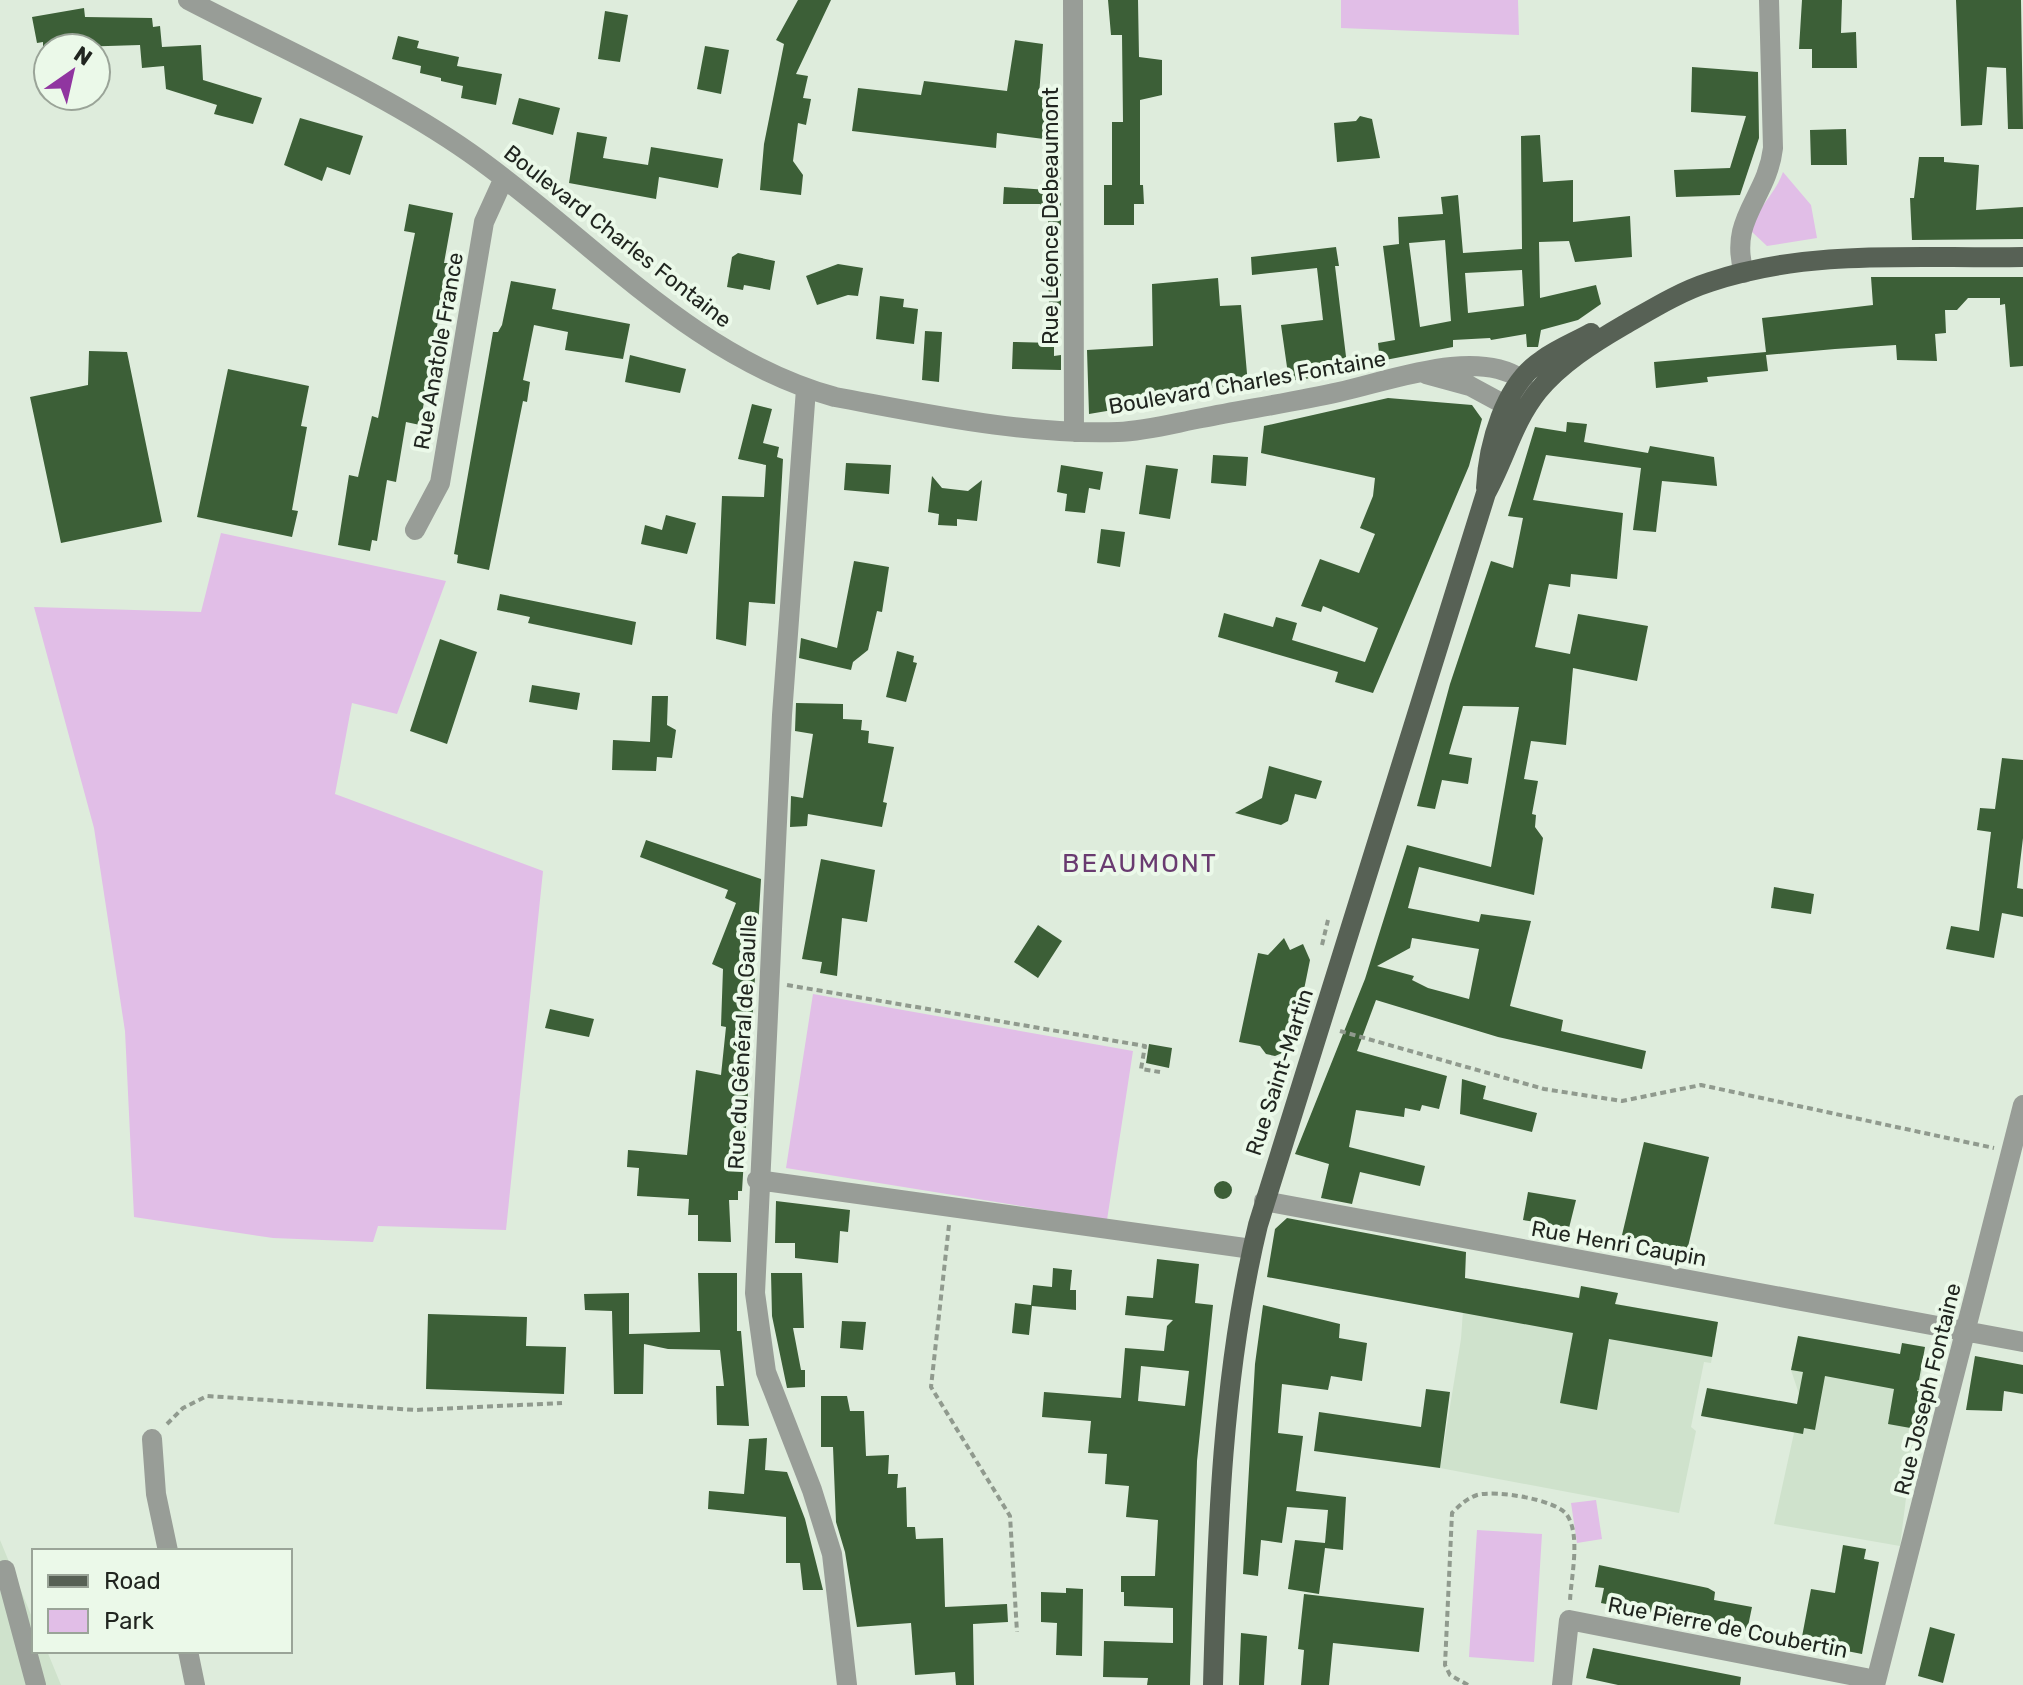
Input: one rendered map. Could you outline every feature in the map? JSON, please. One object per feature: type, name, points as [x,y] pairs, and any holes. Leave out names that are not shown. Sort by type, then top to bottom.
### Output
[{"type":"main road","points":[[1522,394],[1612,332],[1673,297],[1742,267],[1757,257],[1808,261],[2023,257]]},
{"type":"main road","points":[[1522,394],[1541,360],[1665,285],[1704,269],[1742,267]]},
{"type":"main road","name":"Rue Saint-Martin","points":[[1213,1685],[1227,1422],[1252,1249],[1264,1201],[1486,493],[1502,464],[1522,394]]},
{"type":"main road","name":"Rue Saint-Martin","points":[[1486,493],[1487,458],[1522,394]]},
{"type":"street","name":"Boulevard Charles Fontaine","points":[[188,0],[425,123],[504,178],[693,329],[738,358],[806,389],[940,416],[1074,432],[1122,432],[1426,374],[1448,365],[1481,365],[1505,370],[1522,394]]},
{"type":"street","name":"Rue Léonce Debeaumont","points":[[1073,0],[1074,432]]},
{"type":"street","points":[[1742,267],[1740,232],[1745,214],[1771,170],[1769,0]]},
{"type":"street","name":"Rue Anatole France","points":[[415,530],[440,483],[484,222],[504,178]]},
{"type":"street","name":"Boulevard Charles Fontaine","points":[[1426,374],[1470,386],[1522,394]]},
{"type":"street","name":"Rue du Général de Gaulle","points":[[806,389],[782,715],[771,983],[757,1180],[755,1293],[766,1372],[812,1490],[832,1554],[847,1685]]},
{"type":"street","name":"Rue Joseph Fontaine","points":[[1876,1682],[2023,1105]]},
{"type":"street","points":[[757,1180],[1252,1249]]},
{"type":"street","name":"Rue Henri Caupin","points":[[1264,1201],[2023,1342]]},
{"type":"street","points":[[152,1439],[156,1494],[168,1549]]},
{"type":"street","points":[[5,1570],[36,1685]]},
{"type":"street","points":[[1562,1685],[1569,1620]]},
{"type":"street","name":"Rue Pierre de Coubertin","points":[[1569,1620],[1876,1682]]},
{"type":"street","points":[[188,1653],[195,1685]]},
{"type":"path","points":[[771,983],[1145,1046],[1141,1069],[1160,1072]]},
{"type":"path","points":[[1319,1025],[1544,1089],[1622,1101],[1701,1085],[2012,1152]]},
{"type":"path","points":[[951,1207],[931,1387],[1010,1516],[1017,1632]]},
{"type":"path","points":[[152,1439],[183,1408],[207,1396],[415,1410],[562,1403]]},
{"type":"path","points":[[1468,1685],[1450,1675],[1445,1665],[1452,1513],[1465,1500],[1481,1494],[1503,1493],[1554,1505],[1566,1514],[1573,1534],[1569,1620]]},
{"type":"shaded area","points":[[1476,1280],[1578,1298],[1581,1286],[1618,1293],[1616,1304],[1718,1322],[1711,1363],[1704,1362],[1691,1427],[1696,1431],[1679,1513],[1440,1468],[1461,1339],[1465,1282],[1475,1287]]},
{"type":"shaded area","points":[[1798,1336],[1900,1354],[1902,1343],[1925,1347],[1900,1546],[1774,1524],[1794,1433],[1799,1394],[1791,1370]]},
{"type":"shaded area","points":[[0,1540],[32,1617],[32,1653],[48,1653],[61,1685],[0,1685]]},
{"type":"green space","points":[[1341,0],[1518,0],[1519,35],[1341,28]]},
{"type":"green space","points":[[1783,172],[1811,205],[1817,238],[1767,246],[1751,231]]},
{"type":"green space","points":[[221,533],[446,581],[397,714],[352,703],[335,794],[543,871],[506,1230],[378,1226],[373,1242],[273,1238],[134,1217],[125,1031],[94,828],[34,607],[201,612]]},
{"type":"green space","points":[[813,994],[1133,1051],[1107,1220],[786,1168]]},
{"type":"green space","points":[[1596,1500],[1602,1539],[1577,1543],[1571,1503]]},
{"type":"green space","points":[[1477,1530],[1542,1534],[1534,1662],[1469,1657]]},
{"type":"building","points":[[798,0],[831,0],[796,74],[808,76],[803,98],[811,99],[806,125],[798,123],[793,161],[803,175],[801,195],[760,190],[764,144],[784,44],[776,40]]},
{"type":"building","points":[[1108,0],[1138,0],[1139,57],[1162,60],[1162,95],[1140,100],[1140,185],[1143,185],[1144,204],[1134,204],[1134,225],[1104,225],[1104,185],[1112,185],[1112,122],[1123,122],[1122,35],[1111,35]]},
{"type":"building","points":[[1802,0],[1842,0],[1841,33],[1856,32],[1857,68],[1812,68],[1812,49],[1799,49]]},
{"type":"building","points":[[1956,0],[2021,0],[2023,129],[2008,129],[2006,68],[1987,67],[1982,125],[1961,126]]},
{"type":"building","points":[[84,8],[85,17],[152,18],[153,27],[160,26],[162,47],[201,45],[203,80],[262,98],[253,124],[214,114],[217,105],[166,89],[164,66],[142,68],[140,45],[112,46],[112,32],[35,32],[32,17]]},
{"type":"building","points":[[605,11],[628,15],[620,62],[598,59]]},
{"type":"building","points":[[398,36],[419,41],[417,48],[459,57],[457,66],[502,74],[496,105],[461,98],[463,86],[420,73],[421,66],[392,59]]},
{"type":"building","points":[[1015,40],[1043,44],[1039,95],[1060,98],[1060,141],[997,133],[996,148],[852,131],[858,88],[921,95],[924,81],[1007,91]]},
{"type":"building","points":[[705,46],[729,50],[721,94],[697,89]]},
{"type":"building","points":[[1692,67],[1758,72],[1759,138],[1740,195],[1676,197],[1674,170],[1730,168],[1746,116],[1691,112]]},
{"type":"building","points":[[519,98],[560,108],[553,135],[512,124]]},
{"type":"building","points":[[1360,116],[1372,119],[1380,158],[1337,162],[1334,123],[1356,121]]},
{"type":"building","points":[[300,118],[363,136],[350,175],[327,167],[322,181],[284,165]]},
{"type":"building","points":[[1846,129],[1847,165],[1811,165],[1810,130]]},
{"type":"building","points":[[577,132],[607,137],[603,158],[648,165],[651,147],[723,159],[718,188],[659,177],[656,199],[569,183]]},
{"type":"building","points":[[1540,135],[1543,182],[1573,180],[1573,222],[1630,216],[1632,257],[1575,262],[1569,241],[1539,242],[1540,298],[1596,285],[1601,304],[1578,320],[1541,330],[1538,347],[1527,347],[1526,334],[1491,340],[1453,340],[1453,347],[1380,361],[1378,343],[1395,340],[1383,246],[1399,244],[1398,217],[1443,214],[1441,197],[1458,195],[1463,253],[1522,249],[1521,136]],"holes":[[[1445,240],[1451,321],[1420,327],[1409,243]],[[1522,270],[1524,306],[1468,313],[1465,273]]]},
{"type":"building","points":[[1048,143],[1060,161],[1061,226],[1048,225],[1048,218],[1040,218],[1040,204],[1003,204],[1004,187],[1048,190]]},
{"type":"building","points":[[1919,157],[1944,157],[1944,162],[1979,165],[1976,210],[2023,207],[2023,239],[1912,240],[1910,198],[1914,198]]},
{"type":"building","points":[[409,204],[453,213],[444,263],[448,263],[420,425],[406,422],[396,482],[387,480],[377,541],[372,540],[370,551],[338,545],[349,475],[358,477],[372,416],[378,418],[415,233],[404,231]]},
{"type":"building","points":[[1336,247],[1339,266],[1335,266],[1348,373],[1289,381],[1281,325],[1323,320],[1317,268],[1252,275],[1251,257]]},
{"type":"building","points":[[738,253],[775,261],[770,290],[744,285],[743,290],[727,287],[732,257]]},
{"type":"building","points":[[1061,257],[1061,306],[1049,306],[1048,258]]},
{"type":"building","points":[[838,264],[863,268],[858,296],[848,295],[817,305],[806,276]]},
{"type":"building","points":[[1871,277],[2023,277],[2023,366],[2010,367],[2005,304],[2000,305],[2000,298],[1968,298],[1957,310],[1945,310],[1946,333],[1935,334],[1937,361],[1897,360],[1896,345],[1766,355],[1768,371],[1707,377],[1708,382],[1656,388],[1654,362],[1766,352],[1762,318],[1873,305]]},
{"type":"building","points":[[1218,278],[1220,306],[1241,305],[1248,385],[1154,392],[1154,403],[1089,414],[1087,350],[1153,346],[1152,284]]},
{"type":"building","points":[[511,281],[556,289],[552,309],[630,324],[623,359],[565,350],[568,332],[534,325],[523,380],[530,382],[527,402],[523,401],[489,570],[457,563],[458,555],[454,554],[493,332],[498,332],[502,325]]},
{"type":"building","points":[[880,296],[904,299],[903,307],[918,309],[914,344],[876,339]]},
{"type":"building","points":[[925,331],[942,332],[939,382],[922,380]]},
{"type":"building","points":[[1013,342],[1054,343],[1054,356],[1061,355],[1061,370],[1012,369]]},
{"type":"building","points":[[89,351],[127,352],[162,522],[61,543],[30,397],[88,385]]},
{"type":"building","points":[[630,355],[686,369],[680,393],[625,382]]},
{"type":"building","points":[[228,369],[309,386],[301,426],[307,427],[292,510],[298,511],[292,537],[197,517]]},
{"type":"building","points":[[1388,398],[1472,405],[1482,419],[1469,466],[1373,693],[1335,682],[1338,672],[1218,637],[1224,613],[1273,627],[1276,617],[1297,623],[1292,640],[1365,662],[1378,628],[1323,606],[1321,612],[1301,606],[1320,559],[1359,573],[1375,534],[1360,528],[1373,496],[1375,478],[1261,453],[1264,426]]},
{"type":"building","points":[[752,404],[772,409],[763,443],[779,447],[777,457],[783,459],[775,604],[749,602],[746,646],[716,639],[722,496],[764,497],[766,465],[738,459]]},
{"type":"building","points":[[1567,422],[1587,424],[1584,442],[1648,453],[1650,446],[1714,457],[1717,486],[1662,481],[1656,532],[1633,530],[1641,468],[1546,455],[1533,500],[1623,513],[1617,579],[1571,574],[1570,587],[1549,584],[1535,647],[1570,654],[1578,614],[1648,626],[1637,681],[1573,668],[1566,745],[1531,741],[1524,779],[1538,781],[1532,814],[1536,815],[1535,827],[1543,838],[1534,895],[1419,867],[1408,908],[1479,922],[1481,914],[1531,921],[1510,1006],[1563,1020],[1561,1031],[1646,1051],[1642,1069],[1498,1037],[1376,1000],[1357,1051],[1447,1076],[1439,1109],[1422,1105],[1420,1111],[1405,1108],[1404,1117],[1356,1110],[1349,1147],[1425,1166],[1420,1186],[1360,1172],[1352,1204],[1321,1198],[1329,1164],[1295,1154],[1365,979],[1407,845],[1491,867],[1519,707],[1463,706],[1449,754],[1472,758],[1468,784],[1442,780],[1435,809],[1417,806],[1450,684],[1491,561],[1513,568],[1523,518],[1508,516],[1535,427],[1566,432]],"holes":[[[1412,938],[1479,949],[1469,999],[1428,988],[1412,980],[1414,976],[1377,966],[1410,948]]]},
{"type":"building","points":[[1213,455],[1248,457],[1246,486],[1211,483]]},
{"type":"building","points":[[846,463],[891,465],[889,494],[844,490]]},
{"type":"building","points":[[1061,465],[1103,472],[1100,490],[1089,488],[1085,513],[1065,511],[1067,494],[1057,492]]},
{"type":"building","points":[[1146,465],[1178,469],[1170,519],[1139,514]]},
{"type":"building","points":[[932,476],[942,488],[968,491],[982,480],[977,521],[957,519],[957,526],[938,525],[939,514],[928,512]]},
{"type":"building","points":[[666,515],[696,523],[687,554],[641,544],[645,525],[662,530]]},
{"type":"building","points":[[1101,529],[1125,532],[1120,567],[1097,563]]},
{"type":"building","points":[[854,561],[889,567],[882,612],[877,611],[868,650],[853,662],[851,670],[799,658],[801,638],[837,648]]},
{"type":"building","points":[[500,594],[636,622],[632,645],[528,623],[530,617],[497,610]]},
{"type":"building","points":[[440,639],[477,652],[447,744],[410,731]]},
{"type":"building","points":[[897,651],[914,656],[913,662],[917,663],[906,702],[886,697]]},
{"type":"building","points":[[532,685],[580,693],[577,710],[529,702]]},
{"type":"building","points":[[652,696],[668,696],[667,725],[676,730],[672,758],[657,757],[656,771],[612,770],[613,740],[650,742]]},
{"type":"building","points":[[796,703],[843,704],[843,719],[862,720],[861,730],[869,731],[868,743],[894,747],[883,802],[887,803],[882,827],[808,814],[807,826],[790,827],[791,796],[803,798],[813,734],[795,731]]},
{"type":"building","points":[[2002,758],[2023,760],[2023,838],[2017,888],[2023,889],[2023,917],[2002,913],[1994,958],[1946,949],[1951,926],[1979,931],[1991,832],[1977,830],[1980,808],[1995,809]]},
{"type":"building","points":[[1269,766],[1322,781],[1316,799],[1295,794],[1288,821],[1281,825],[1235,813],[1262,798]]},
{"type":"building","points":[[646,840],[761,879],[742,1191],[738,1191],[738,1200],[729,1200],[731,1242],[698,1241],[698,1215],[688,1215],[689,1199],[637,1196],[639,1168],[627,1167],[628,1150],[687,1155],[696,1070],[721,1075],[726,1027],[721,1026],[723,969],[712,964],[736,903],[725,898],[728,890],[640,857]]},
{"type":"building","points":[[821,859],[875,870],[867,922],[842,918],[837,976],[820,973],[822,962],[802,959]]},
{"type":"building","points":[[1774,887],[1814,894],[1811,914],[1771,908]]},
{"type":"building","points":[[1038,925],[1062,941],[1038,978],[1014,962]]},
{"type":"building","points":[[1284,938],[1290,950],[1303,944],[1310,960],[1292,1049],[1275,1056],[1266,1054],[1260,1046],[1239,1042],[1258,953],[1268,955]]},
{"type":"building","points":[[550,1009],[594,1019],[589,1037],[545,1028]]},
{"type":"building","points":[[1149,1044],[1172,1048],[1169,1068],[1146,1063]]},
{"type":"building","points":[[1462,1079],[1486,1086],[1483,1099],[1537,1113],[1532,1132],[1460,1114]]},
{"type":"building","points":[[1644,1142],[1709,1157],[1687,1251],[1622,1235]]},
{"type":"building","points":[[1223,1181],[1232,1190],[1223,1199],[1214,1190]]},
{"type":"building","points":[[1528,1192],[1576,1200],[1568,1232],[1549,1229],[1549,1224],[1523,1220]]},
{"type":"building","points":[[776,1201],[850,1210],[848,1232],[840,1231],[838,1263],[795,1258],[795,1243],[775,1243]]},
{"type":"building","points":[[1287,1218],[1466,1252],[1465,1278],[1579,1298],[1581,1286],[1618,1293],[1615,1304],[1718,1322],[1712,1357],[1609,1339],[1597,1410],[1560,1403],[1573,1333],[1267,1277],[1275,1229]]},
{"type":"building","points":[[1157,1259],[1199,1264],[1195,1303],[1213,1305],[1197,1461],[1190,1685],[1147,1685],[1148,1678],[1103,1677],[1104,1641],[1173,1643],[1173,1608],[1124,1606],[1124,1592],[1121,1592],[1121,1576],[1155,1576],[1158,1520],[1126,1517],[1129,1486],[1105,1484],[1107,1454],[1088,1453],[1091,1421],[1042,1417],[1044,1392],[1121,1398],[1125,1348],[1164,1351],[1167,1326],[1173,1320],[1125,1315],[1127,1296],[1153,1298]],"holes":[[[1141,1366],[1189,1371],[1185,1406],[1138,1401]]]},
{"type":"building","points":[[1053,1268],[1072,1270],[1070,1290],[1076,1290],[1076,1310],[1032,1306],[1029,1335],[1012,1333],[1015,1303],[1031,1305],[1033,1285],[1052,1287]]},
{"type":"building","points":[[698,1273],[737,1273],[737,1331],[741,1331],[749,1426],[717,1425],[716,1386],[724,1386],[720,1350],[668,1349],[644,1344],[643,1394],[614,1394],[612,1311],[585,1310],[584,1294],[629,1293],[629,1334],[700,1332]]},
{"type":"building","points":[[771,1273],[802,1273],[804,1328],[793,1328],[801,1370],[805,1370],[805,1387],[787,1388],[772,1316]]},
{"type":"building","points":[[1263,1305],[1340,1324],[1339,1338],[1367,1343],[1362,1381],[1331,1376],[1328,1390],[1282,1384],[1278,1433],[1303,1436],[1296,1491],[1346,1497],[1343,1550],[1325,1548],[1319,1594],[1288,1589],[1295,1540],[1325,1543],[1328,1510],[1287,1507],[1282,1543],[1261,1540],[1258,1576],[1243,1574],[1255,1364]]},
{"type":"building","points":[[428,1314],[527,1317],[526,1346],[566,1347],[564,1394],[426,1389]]},
{"type":"building","points":[[842,1321],[866,1322],[863,1350],[840,1348]]},
{"type":"building","points":[[1798,1336],[1900,1354],[1902,1343],[1925,1347],[1917,1391],[1923,1392],[1916,1429],[1888,1424],[1894,1389],[1825,1376],[1815,1430],[1804,1428],[1803,1434],[1701,1416],[1707,1388],[1797,1404],[1803,1372],[1791,1370]]},
{"type":"building","points":[[1975,1356],[2023,1365],[2023,1394],[2004,1391],[2002,1411],[1966,1410]]},
{"type":"building","points":[[1426,1389],[1450,1392],[1440,1468],[1314,1451],[1319,1412],[1421,1427]]},
{"type":"building","points":[[821,1396],[847,1396],[850,1411],[864,1411],[866,1456],[889,1455],[888,1474],[898,1474],[897,1488],[906,1487],[907,1527],[915,1527],[916,1539],[943,1538],[945,1607],[1007,1604],[1008,1622],[973,1624],[974,1685],[956,1685],[955,1672],[915,1675],[911,1623],[857,1627],[845,1552],[836,1522],[833,1447],[821,1447]]},
{"type":"building","points":[[767,1438],[765,1470],[787,1472],[805,1519],[823,1590],[803,1590],[800,1563],[786,1563],[786,1517],[708,1509],[709,1491],[744,1494],[749,1439]]},
{"type":"building","points":[[1843,1545],[1866,1549],[1864,1559],[1879,1562],[1862,1654],[1801,1642],[1811,1589],[1835,1593]]},
{"type":"building","points":[[1599,1565],[1708,1588],[1715,1592],[1714,1600],[1752,1607],[1747,1631],[1601,1603],[1604,1588],[1595,1587]]},
{"type":"building","points":[[1066,1588],[1083,1589],[1082,1656],[1056,1655],[1057,1623],[1041,1622],[1041,1592],[1066,1593]]},
{"type":"building","points":[[1304,1594],[1424,1608],[1419,1652],[1333,1643],[1329,1685],[1301,1685],[1304,1650],[1298,1649]]},
{"type":"building","points":[[1930,1627],[1955,1634],[1943,1683],[1918,1676]]},
{"type":"building","points":[[1241,1633],[1267,1636],[1264,1685],[1239,1685]]},
{"type":"building","points":[[1593,1648],[1741,1677],[1740,1685],[1618,1685],[1586,1678]]},
{"type":"district","name":"BEAUMONT","points":[[1140,863]]}]
